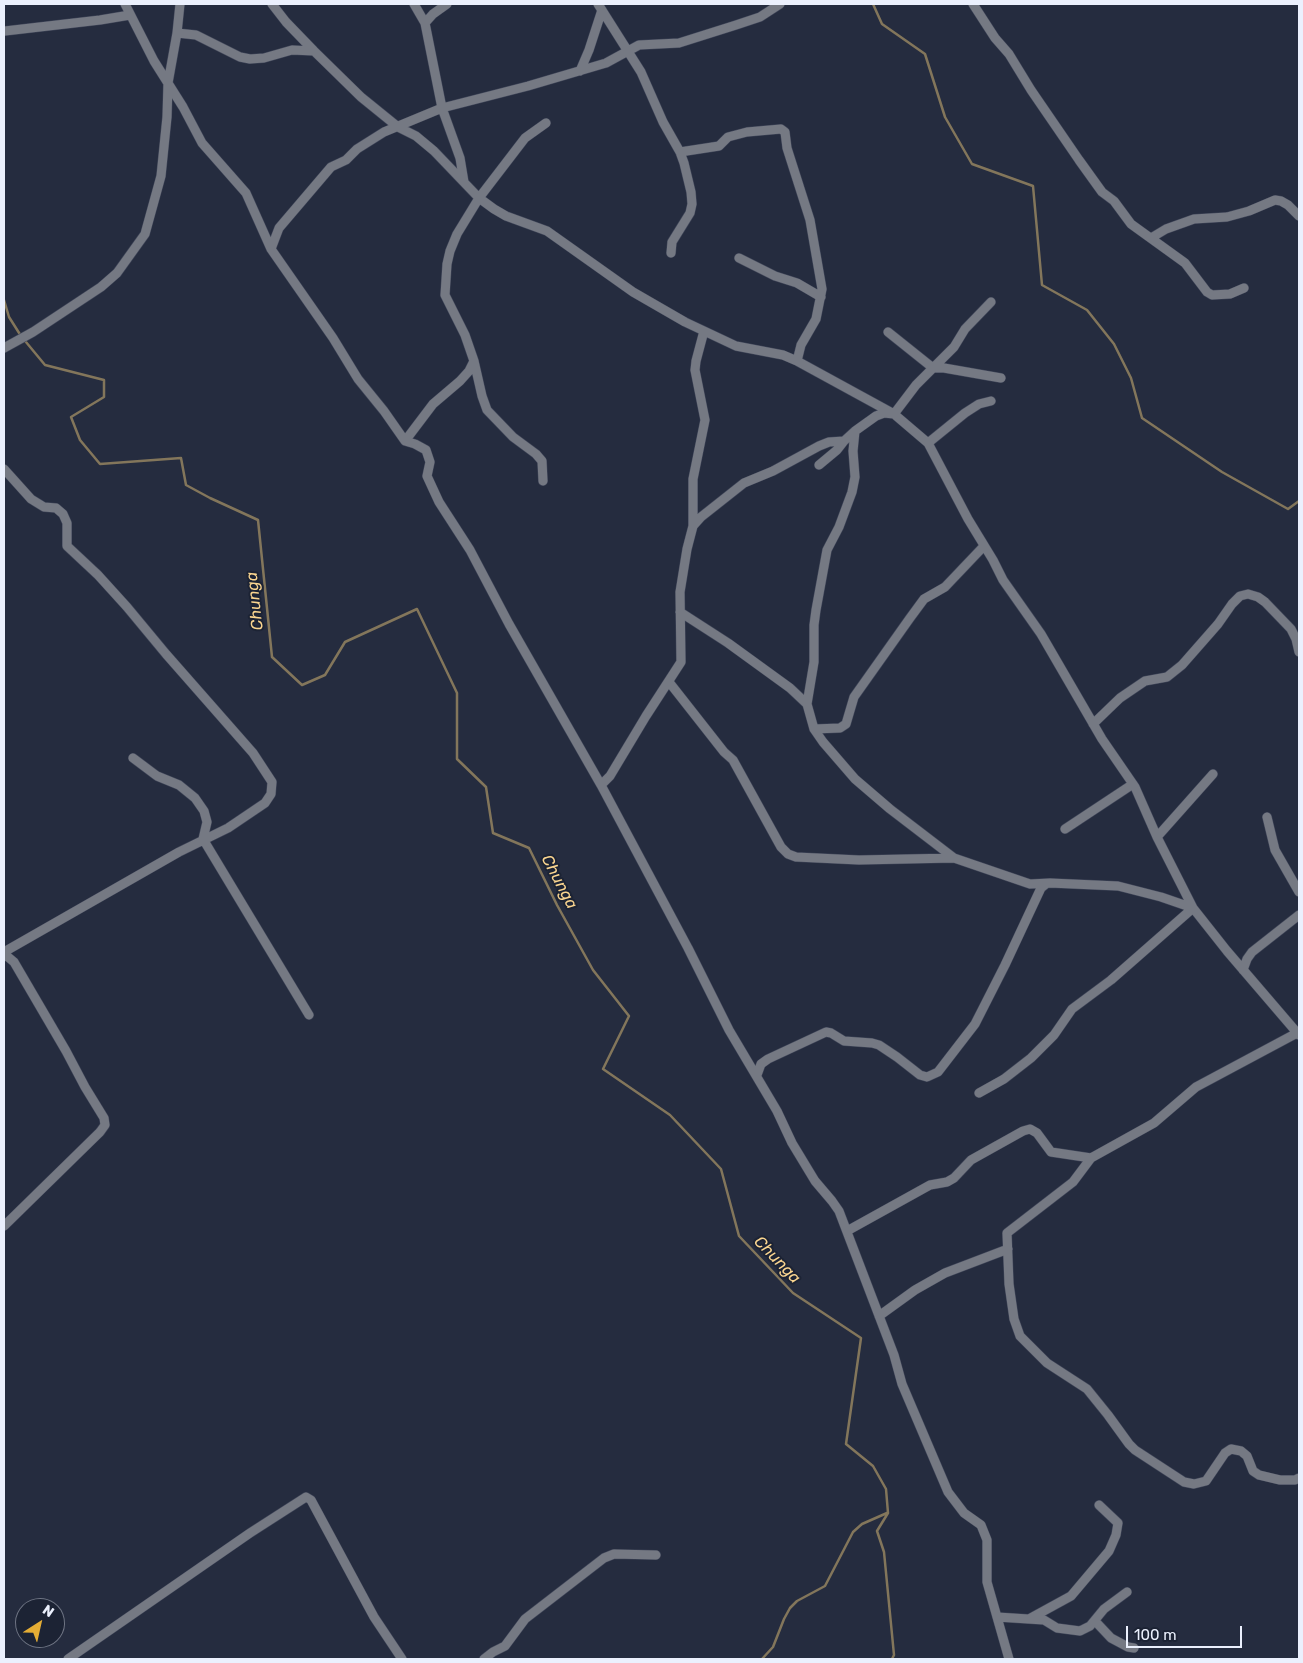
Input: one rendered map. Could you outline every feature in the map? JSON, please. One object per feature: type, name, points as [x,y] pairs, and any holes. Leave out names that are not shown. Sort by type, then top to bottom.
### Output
[{"type":"street","points":[[125,4],[154,60],[202,143],[250,200],[271,248],[333,338],[358,379],[384,411],[405,442],[415,444],[426,450],[430,462],[428,476],[439,502],[470,550],[505,617],[601,785],[688,948],[729,1030],[777,1111],[792,1143],[815,1181],[839,1211],[894,1356],[902,1384],[948,1492],[964,1513],[981,1525],[987,1540],[987,1582],[1009,1659]]},
{"type":"street","points":[[4,348],[78,303],[112,278],[145,234],[161,176],[168,83],[180,4]]},
{"type":"street","points":[[272,4],[286,22],[361,97],[398,127],[416,136],[434,151],[479,198],[506,216],[547,231],[633,292],[685,322],[736,346],[782,355],[797,361],[894,414],[928,443],[1003,580],[1041,634],[1111,754],[1133,784],[1193,908],[1298,1034],[1196,1087],[1154,1123],[1091,1158],[1074,1182],[1007,1233],[1009,1284],[1014,1319],[1020,1336],[1047,1362],[1087,1389],[1135,1450],[1189,1484],[1206,1481],[1225,1453],[1231,1449],[1247,1456],[1253,1471],[1259,1475],[1280,1480],[1295,1480],[1299,1478]]},
{"type":"street","points":[[414,4],[425,23],[442,108],[460,158],[464,182]]},
{"type":"street","points":[[425,23],[447,4]]},
{"type":"street","points":[[271,248],[279,228],[331,167],[346,160],[357,149],[384,132],[442,108],[580,72],[606,63],[626,51],[639,46],[679,43],[736,26],[760,17],[780,4]]},
{"type":"street","points":[[973,4],[1102,192],[1114,201],[1131,224],[1184,264],[1207,292],[1212,295],[1230,294],[1244,288]]},
{"type":"street","points":[[600,7],[641,72],[663,122],[680,152],[693,199],[690,213],[672,242],[671,253]]},
{"type":"street","points":[[580,72],[589,50],[600,7]]},
{"type":"street","points":[[5,31],[130,15]]},
{"type":"street","points":[[177,33],[196,35],[240,57],[250,59],[264,58],[292,50],[314,51]]},
{"type":"street","points":[[543,481],[542,461],[507,431],[487,410],[465,335],[445,295],[444,286],[450,251],[457,234],[479,198],[525,138],[546,123]]},
{"type":"street","points":[[680,152],[718,146],[728,137],[735,135],[784,130],[787,148],[812,227],[821,281],[821,297],[816,319],[801,345],[797,361]]},
{"type":"street","points":[[1151,238],[1166,229],[1194,219],[1227,217],[1249,211],[1275,200],[1288,205],[1299,216]]},
{"type":"street","points":[[739,258],[775,276],[797,283],[821,297]]},
{"type":"street","points":[[894,414],[916,385],[954,347],[965,329],[991,302]]},
{"type":"street","points":[[601,785],[610,776],[681,662],[680,612],[683,571],[693,526],[694,479],[705,420],[696,377],[696,361],[704,331]]},
{"type":"street","points":[[888,332],[933,368],[944,368],[1001,378]]},
{"type":"street","points":[[405,442],[433,404],[469,372],[474,361]]},
{"type":"street","points":[[928,443],[965,412],[979,404],[991,401]]},
{"type":"street","points":[[819,465],[855,430],[876,416],[884,413],[894,414]]},
{"type":"street","points":[[855,430],[853,451],[855,477],[852,492],[839,527],[827,550],[814,625],[814,662],[807,704],[814,729],[823,742],[856,778],[890,809],[954,858],[1030,884],[1118,886],[1161,897],[1193,908]]},
{"type":"street","points":[[693,526],[734,489],[744,483],[773,472],[819,446],[829,442],[844,441]]},
{"type":"street","points":[[4,469],[31,499],[44,507],[56,508],[63,514],[67,523],[67,546],[98,575],[127,607],[253,753],[272,782],[271,794],[264,803],[228,828],[203,840],[4,952]]},
{"type":"street","points":[[814,729],[840,728],[846,724],[854,697],[924,599],[945,587],[984,546]]},
{"type":"street","points":[[1093,724],[1120,698],[1145,681],[1168,677],[1182,665],[1240,596],[1248,594],[1258,596],[1265,602],[1291,629],[1299,652]]},
{"type":"street","points":[[680,612],[728,643],[790,688],[807,704]]},
{"type":"street","points":[[668,682],[724,752],[733,760],[781,847],[788,854],[796,857],[859,860],[954,858]]},
{"type":"street","points":[[133,758],[157,776],[179,785],[195,798],[204,811],[207,822],[203,840],[309,1015]]},
{"type":"street","points":[[1157,837],[1213,774]]},
{"type":"street","points":[[1065,830],[1133,784]]},
{"type":"street","points":[[1267,817],[1275,850],[1299,892]]},
{"type":"street","points":[[756,1076],[761,1064],[768,1059],[826,1032],[844,1041],[879,1045],[898,1056],[920,1075],[927,1078],[938,1072],[975,1024],[1041,888],[1046,884]]},
{"type":"street","points":[[978,1093],[1004,1079],[1031,1058],[1054,1035],[1072,1009],[1111,980],[1193,908]]},
{"type":"street","points":[[1243,970],[1252,952],[1299,915]]},
{"type":"street","points":[[4,956],[14,962],[104,1118],[106,1125],[4,1226]]},
{"type":"street","points":[[848,1231],[930,1185],[947,1182],[954,1178],[971,1160],[1023,1131],[1030,1129],[1037,1133],[1052,1152],[1091,1158]]},
{"type":"street","points":[[879,1316],[915,1290],[945,1273],[1008,1249]]},
{"type":"street","points":[[68,1659],[306,1497],[311,1500],[374,1617],[402,1659]]},
{"type":"street","points":[[1029,1619],[1071,1596],[1109,1552],[1116,1535],[1118,1522],[1099,1505]]},
{"type":"street","points":[[484,1659],[506,1646],[525,1619],[604,1558],[614,1554],[656,1555]]},
{"type":"street","points":[[997,1617],[1044,1620],[1056,1628],[1080,1631],[1090,1626],[1104,1609],[1127,1592]]},
{"type":"street","points":[[1095,1621],[1111,1638],[1134,1648]]},
{"type":"waterway","points":[[873,4],[882,24],[925,54],[945,117],[972,164],[1033,186],[1042,285],[1087,310],[1114,344],[1131,378],[1142,418],[1222,472],[1288,509],[1299,501]]},
{"type":"waterway","name":"Chunga","points":[[4,300],[9,317],[21,336],[45,365],[104,380],[104,397],[71,417],[80,440],[100,464],[181,458],[186,485],[258,520],[272,657],[302,685],[325,675],[345,642],[417,609],[457,693],[457,759],[486,787],[493,833],[529,848],[557,905],[593,970],[629,1016],[603,1069],[670,1115],[721,1169],[739,1236],[793,1293],[861,1338],[846,1444],[873,1466],[886,1489],[888,1513],[877,1531],[884,1552],[894,1655],[892,1659]]},
{"type":"waterway","points":[[762,1659],[773,1647],[790,1608],[797,1601],[825,1586],[853,1532],[862,1524],[887,1513]]}]
